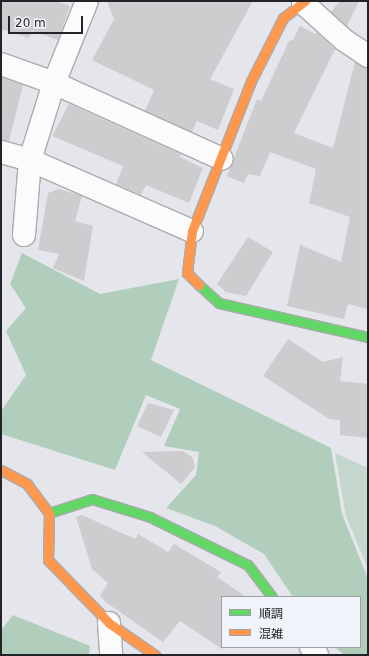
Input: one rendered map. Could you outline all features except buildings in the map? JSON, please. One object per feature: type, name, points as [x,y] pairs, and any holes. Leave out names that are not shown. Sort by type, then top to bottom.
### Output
[{"type":"street","points":[[24,235],[30,160],[54,83],[86,1]]},
{"type":"street","points":[[368,56],[344,40],[304,2],[283,18],[252,81],[192,231],[187,273],[219,303],[368,337]]},
{"type":"street","points":[[1,64],[54,83],[222,159]]},
{"type":"street","points":[[1,152],[30,160],[192,231]]},
{"type":"street","points":[[1,470],[27,484],[50,513],[48,560],[109,623],[155,655]]},
{"type":"street","points":[[50,513],[92,499],[150,517],[248,565],[271,596]]},
{"type":"street","points":[[109,623],[111,655]]},
{"type":"green space","points":[[22,253],[100,294],[179,279],[151,360],[331,448],[342,514],[368,579],[368,655],[344,655],[336,648],[361,648],[361,596],[292,596],[264,554],[215,526],[166,508],[196,475],[199,452],[164,446],[180,409],[146,395],[115,470],[1,434],[1,411],[26,375],[6,331],[26,308],[10,284]]},
{"type":"green space","points":[[335,453],[368,468],[368,569],[346,516]]},
{"type":"green space","points":[[13,615],[90,646],[89,655],[1,655],[1,630]]},
{"type":"traffic: fast","points":[[199,285],[219,303],[368,337]]},
{"type":"traffic: fast","points":[[49,513],[92,499],[150,517],[248,565],[271,596]]},
{"type":"traffic: slow","points":[[199,285],[187,273],[192,231],[251,81],[283,18],[305,1]]},
{"type":"traffic: slow","points":[[1,470],[27,484],[49,513],[48,560],[109,623],[155,655]]}]
